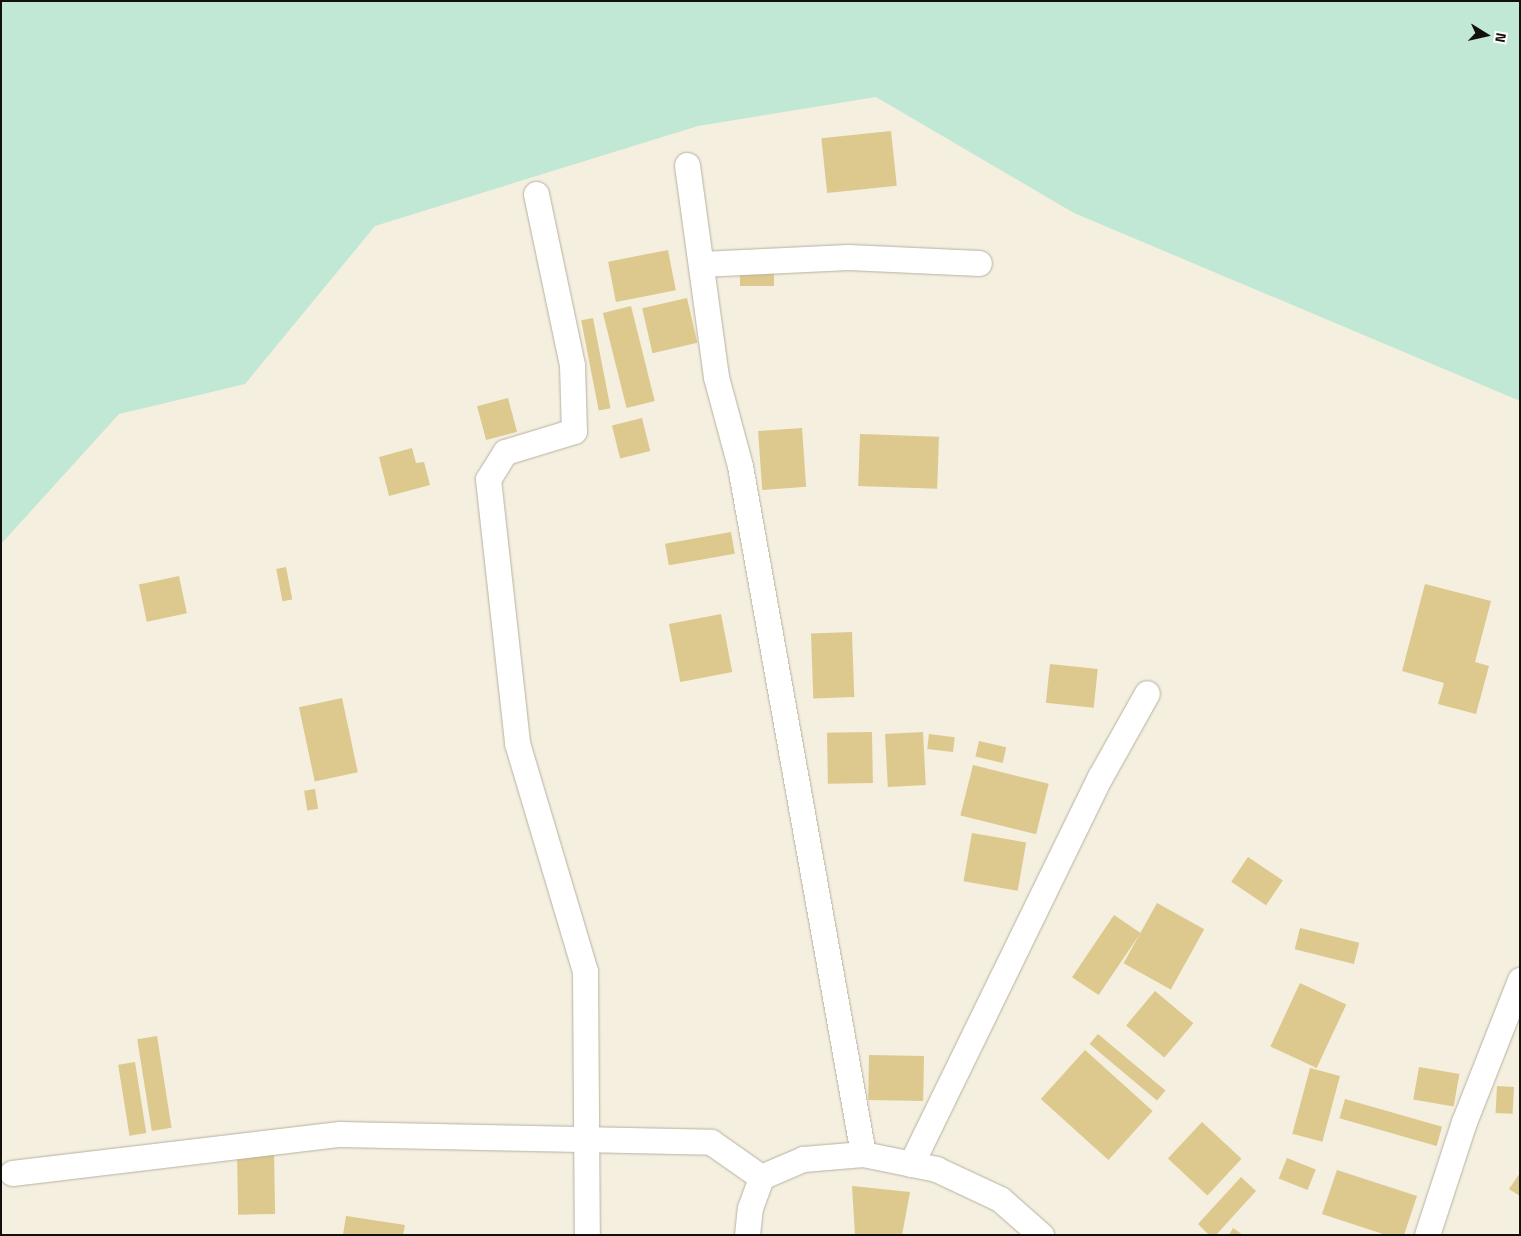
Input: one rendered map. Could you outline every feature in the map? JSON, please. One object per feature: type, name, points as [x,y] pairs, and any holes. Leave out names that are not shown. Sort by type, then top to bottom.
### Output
[{"type":"street","points":[[687,165],[716,377],[740,466],[863,1154]]},
{"type":"street","points":[[536,194],[572,365],[574,431],[505,452],[488,479],[517,743],[585,971],[588,1138],[587,1235]]},
{"type":"street","points":[[700,264],[848,257],[979,263]]},
{"type":"street","points":[[911,1164],[1100,777],[1147,693]]},
{"type":"street","points":[[1427,1235],[1464,1122],[1520,980]]},
{"type":"street","points":[[12,1173],[340,1134],[711,1142],[761,1177]]},
{"type":"street","points":[[748,1235],[750,1208],[761,1177],[803,1159],[863,1154],[936,1169],[1000,1199],[1041,1235]]},
{"type":"green space","points":[[1,1],[1520,1],[1520,401],[1074,213],[876,97],[698,126],[375,226],[245,384],[119,414],[1,544]]},
{"type":"building","points":[[891,131],[897,186],[827,193],[821,138]]},
{"type":"building","points":[[668,250],[676,290],[616,302],[608,262]]},
{"type":"building","points":[[740,268],[774,268],[774,286],[740,286]]},
{"type":"building","points":[[687,298],[697,343],[653,353],[642,308]]},
{"type":"building","points":[[631,306],[655,401],[627,408],[603,313]]},
{"type":"building","points":[[593,318],[611,408],[599,411],[581,320]]},
{"type":"building","points":[[508,398],[517,432],[486,440],[477,406]]},
{"type":"building","points":[[642,418],[650,451],[620,458],[612,425]]},
{"type":"building","points":[[802,428],[806,487],[762,490],[758,431]]},
{"type":"building","points":[[860,434],[939,437],[937,489],[858,486]]},
{"type":"building","points":[[412,448],[416,463],[424,462],[430,485],[389,496],[379,457]]},
{"type":"building","points":[[731,532],[735,554],[669,565],[665,544]]},
{"type":"building","points":[[286,567],[292,599],[282,601],[276,569]]},
{"type":"building","points":[[179,576],[187,613],[147,622],[139,585]]},
{"type":"building","points":[[1425,584],[1491,601],[1475,662],[1489,666],[1476,714],[1438,704],[1444,683],[1402,671]]},
{"type":"building","points":[[721,614],[732,672],[680,682],[669,624]]},
{"type":"building","points":[[852,632],[854,697],[813,698],[811,633]]},
{"type":"building","points":[[1050,664],[1098,669],[1094,708],[1046,703]]},
{"type":"building","points":[[342,698],[358,772],[315,781],[299,707]]},
{"type":"building","points":[[872,732],[873,783],[828,784],[827,733]]},
{"type":"building","points":[[923,732],[926,785],[888,787],[885,734]]},
{"type":"building","points":[[929,734],[955,737],[953,752],[927,749]]},
{"type":"building","points":[[979,741],[1006,747],[1003,763],[975,757]]},
{"type":"building","points":[[973,765],[1049,784],[1036,834],[960,815]]},
{"type":"building","points":[[315,789],[318,809],[307,810],[304,791]]},
{"type":"building","points":[[972,833],[1026,843],[1018,891],[963,881]]},
{"type":"building","points":[[1248,857],[1283,880],[1266,905],[1231,882]]},
{"type":"building","points":[[1157,903],[1204,929],[1171,990],[1124,963]]},
{"type":"building","points":[[1114,915],[1141,933],[1099,995],[1072,977]]},
{"type":"building","points":[[1300,928],[1359,943],[1354,964],[1295,949]]},
{"type":"building","points":[[1300,983],[1346,1005],[1317,1068],[1270,1046]]},
{"type":"building","points":[[1155,991],[1193,1023],[1164,1058],[1126,1025]]},
{"type":"building","points":[[1098,1034],[1165,1091],[1157,1101],[1090,1044]]},
{"type":"building","points":[[157,1036],[172,1128],[152,1131],[137,1039]]},
{"type":"building","points":[[1085,1050],[1153,1111],[1108,1160],[1041,1099]]},
{"type":"building","points":[[869,1055],[924,1056],[923,1101],[868,1100]]},
{"type":"building","points":[[135,1062],[146,1133],[129,1136],[118,1065]]},
{"type":"building","points":[[1419,1067],[1459,1074],[1454,1107],[1413,1099]]},
{"type":"building","points":[[1310,1068],[1340,1076],[1322,1142],[1292,1134]]},
{"type":"building","points":[[1497,1086],[1514,1087],[1513,1114],[1496,1113]]},
{"type":"building","points":[[1345,1099],[1442,1127],[1437,1146],[1339,1118]]},
{"type":"building","points":[[1202,1122],[1241,1159],[1207,1195],[1168,1159]]},
{"type":"building","points":[[274,1151],[275,1214],[238,1215],[237,1152]]},
{"type":"building","points":[[1287,1158],[1316,1170],[1308,1190],[1279,1178]]},
{"type":"building","points":[[1337,1170],[1417,1196],[1404,1235],[1386,1235],[1322,1214]]},
{"type":"building","points":[[1520,1173],[1520,1196],[1509,1189]]},
{"type":"building","points":[[1241,1177],[1256,1191],[1216,1235],[1209,1235],[1198,1224]]},
{"type":"building","points":[[852,1186],[910,1192],[902,1235],[855,1235]]},
{"type":"building","points":[[346,1216],[405,1225],[403,1235],[343,1235]]},
{"type":"building","points":[[1233,1228],[1243,1235],[1229,1235]]}]
